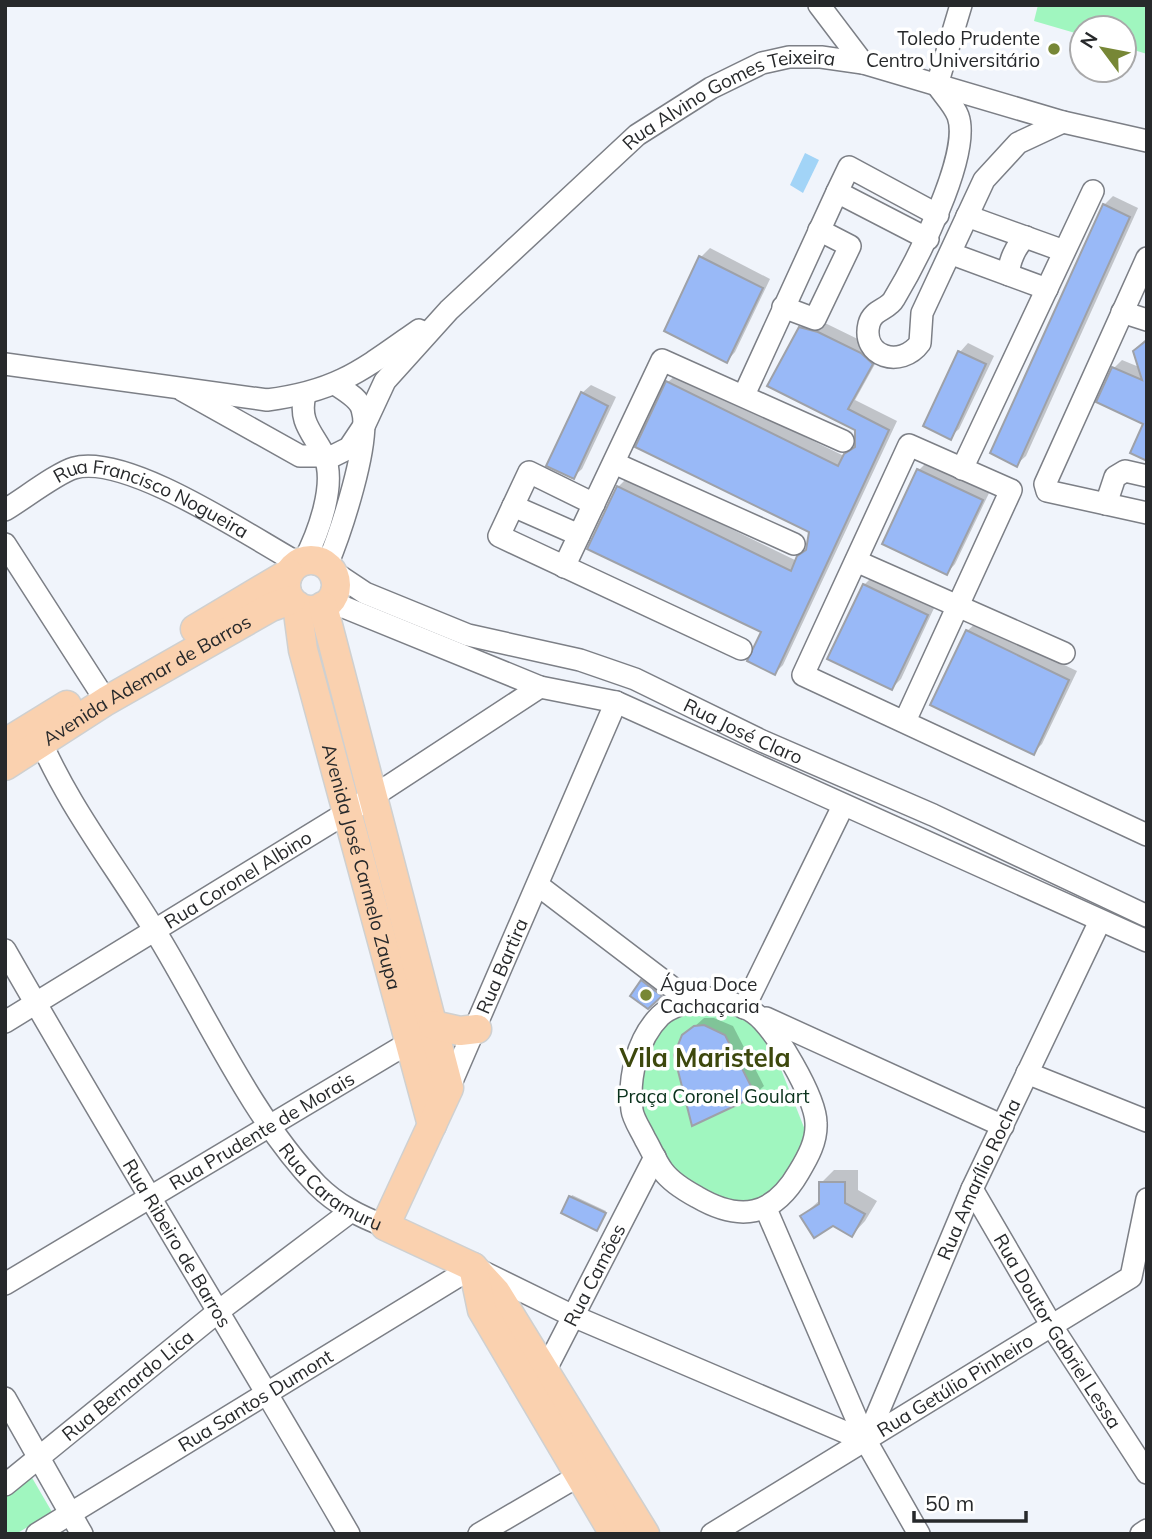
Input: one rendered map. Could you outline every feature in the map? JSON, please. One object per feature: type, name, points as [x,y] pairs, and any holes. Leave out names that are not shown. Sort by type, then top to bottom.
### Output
[{"type":"main road","name":"Avenida Ademar de Barros","points":[[5,766],[38,734],[102,694],[310,583]]},
{"type":"main road","name":"Avenida José Carmelo Zaupa","points":[[310,583],[372,797],[449,1088]]},
{"type":"main road","name":"Avenida José Carmelo Zaupa","points":[[310,583],[303,650],[432,1125]]},
{"type":"main road","name":"Avenida Ademar de Barros","points":[[5,743],[38,734]]},
{"type":"main road","points":[[433,1025],[460,1031],[477,1029]]},
{"type":"main road","name":"Rua Bartira","points":[[385,1226],[449,1088]]},
{"type":"main road","name":"Rua Caramuru","points":[[385,1226],[473,1267]]},
{"type":"main road","points":[[473,1267],[482,1310],[534,1378],[589,1469],[645,1534]]},
{"type":"main road","points":[[589,1469],[614,1534]]},
{"type":"street","points":[[819,5],[863,64]]},
{"type":"street","points":[[961,5],[937,85],[958,117],[959,141],[938,215],[928,239],[892,303],[880,309],[869,323],[870,341],[882,355],[890,358],[907,356],[920,343],[922,313],[984,180],[1018,143],[1063,122]]},
{"type":"street","name":"Rua Alvino Gomes Teixeira","points":[[182,390],[300,456],[325,457],[349,449],[365,424],[385,381],[449,310],[637,135],[711,88],[762,63],[789,57],[821,57],[863,64],[1063,122],[1147,141]]},
{"type":"street","points":[[744,395],[849,167],[938,215]]},
{"type":"street","points":[[883,216],[894,191]]},
{"type":"street","points":[[962,469],[1093,191]]},
{"type":"street","points":[[837,192],[928,239]]},
{"type":"street","points":[[967,216],[1064,251]]},
{"type":"street","points":[[783,307],[815,319],[850,246],[819,230]]},
{"type":"street","points":[[1009,275],[1008,267],[1020,242],[1026,237]]},
{"type":"street","points":[[951,254],[1047,289]]},
{"type":"street","points":[[1147,258],[1045,484],[1047,491],[1147,513]]},
{"type":"street","name":"Rua Alvino Gomes Teixeira","points":[[5,363],[267,400],[305,396],[350,379],[449,310]]},
{"type":"street","points":[[1122,312],[1147,320]]},
{"type":"street","points":[[564,567],[662,360],[843,441]]},
{"type":"street","points":[[310,583],[344,524],[365,424],[362,407],[335,384]]},
{"type":"street","points":[[305,396],[303,417],[325,457],[327,490],[310,583]]},
{"type":"street","points":[[905,721],[1011,490],[909,445],[803,675],[1147,835]]},
{"type":"street","points":[[614,463],[794,544]]},
{"type":"street","name":"Rua Francisco Nogueira","points":[[5,510],[74,468],[109,468],[141,477],[310,583]]},
{"type":"street","points":[[1106,504],[1115,477],[1125,471],[1147,476]]},
{"type":"street","points":[[594,504],[529,472],[499,536],[741,649]]},
{"type":"street","points":[[513,506],[579,536]]},
{"type":"street","points":[[5,544],[102,694]]},
{"type":"street","points":[[856,561],[1064,653]]},
{"type":"street","name":"Rua José Claro","points":[[310,583],[540,687],[616,702],[1147,941]]},
{"type":"street","name":"Rua José Claro","points":[[310,583],[365,593],[467,635],[580,660],[635,679],[762,741],[933,815],[1147,916]]},
{"type":"street","name":"Rua Coronel Albino","points":[[5,1023],[372,797],[540,687]]},
{"type":"street","name":"Rua Bartira","points":[[449,1088],[539,886],[616,702]]},
{"type":"street","name":"Rua Caramuru","points":[[38,734],[69,796],[155,931],[269,1125],[318,1185],[350,1212],[385,1226]]},
{"type":"street","points":[[750,1011],[843,806]]},
{"type":"street","points":[[539,886],[690,1001]]},
{"type":"street","name":"Rua Amarílio Rocha","points":[[866,1441],[972,1189],[1100,921]]},
{"type":"street","name":"Rua Ribeiro de Barros","points":[[5,950],[150,1198],[220,1310],[349,1534]]},
{"type":"street","points":[[750,1011],[775,1033],[796,1070],[816,1119],[815,1138],[789,1190],[766,1209],[744,1214],[718,1210],[664,1173],[632,1112],[632,1071],[644,1040],[661,1014],[690,1001],[704,997],[750,1011],[1003,1126]]},
{"type":"street","name":"Rua Prudente de Morais","points":[[5,1284],[410,1042]]},
{"type":"street","points":[[796,1070],[822,1044]]},
{"type":"street","points":[[1027,1073],[1147,1121]]},
{"type":"street","name":"Rua Camões","points":[[534,1378],[573,1316],[655,1157]]},
{"type":"street","name":"Rua Doutor Gabriel Lessa","points":[[972,1189],[1052,1328],[1147,1473]]},
{"type":"street","points":[[766,1209],[866,1441],[919,1534]]},
{"type":"street","name":"Rua Getúlio Pinheiro","points":[[712,1534],[1052,1328],[1131,1277],[1146,1211]]},
{"type":"street","name":"Rua Bernardo Lica","points":[[5,1485],[220,1310],[350,1212]]},
{"type":"street","name":"Rua Caramuru","points":[[473,1267],[573,1316],[866,1441]]},
{"type":"street","name":"Rua Santos Dumont","points":[[37,1534],[473,1267]]},
{"type":"street","points":[[5,1398],[82,1534]]},
{"type":"street","points":[[479,1534],[589,1469]]},
{"type":"street","points":[[1141,1534],[1147,1530]]},
{"type":"green space","points":[[1038,5],[1147,5],[1147,54],[1138,51],[1138,14],[1068,14],[1068,31],[1034,21]]},
{"type":"green space","name":"Praça Coronel Goulart","points":[[710,1005],[749,1018],[769,1039],[809,1140],[788,1176],[764,1201],[724,1204],[669,1170],[637,1112],[639,1073],[649,1042],[667,1018]]},
{"type":"green space","points":[[31,1476],[52,1512],[16,1534],[5,1534],[5,1497]]},
{"type":"water","points":[[805,153],[819,160],[803,193],[790,185]]},
{"type":"building","points":[[1103,204],[1130,217],[1017,467],[990,453]]},
{"type":"building","points":[[699,256],[763,288],[727,363],[664,331]]},
{"type":"building","points":[[799,327],[818,332],[861,353],[873,364],[848,409],[889,430],[775,675],[747,661],[761,632],[587,549],[617,486],[791,571],[797,556],[806,550],[809,532],[635,447],[666,381],[838,466],[844,454],[855,447],[855,430],[767,386]]},
{"type":"building","points":[[1147,340],[1147,461],[1130,453],[1143,424],[1096,402],[1112,367],[1142,380],[1133,351]]},
{"type":"building","points":[[958,351],[986,364],[951,440],[923,426]]},
{"type":"building","points":[[581,392],[608,406],[574,479],[546,466]]},
{"type":"building","points":[[917,469],[983,500],[947,575],[882,544]]},
{"type":"building","points":[[863,584],[928,615],[892,690],[827,659]]},
{"type":"building","points":[[966,630],[1069,680],[1034,755],[930,705]]},
{"type":"building","name":"Água Doce Cachaçaria","points":[[641,980],[662,996],[648,1009],[630,996]]},
{"type":"building","points":[[704,1025],[725,1035],[756,1096],[692,1126],[674,1055],[682,1035],[694,1026]]},
{"type":"building","points":[[819,1182],[845,1182],[845,1203],[865,1214],[852,1237],[833,1226],[814,1238],[800,1216],[819,1204]]},
{"type":"building","points":[[569,1196],[606,1213],[597,1231],[561,1213]]},
{"type":"place","name":"Toledo Prudente Centro Universitário","points":[[1054,49]]},
{"type":"place","name":"Água Doce Cachaçaria","points":[[646,995]]},
{"type":"district","name":"Vila Maristela","points":[[705,1058]]}]
